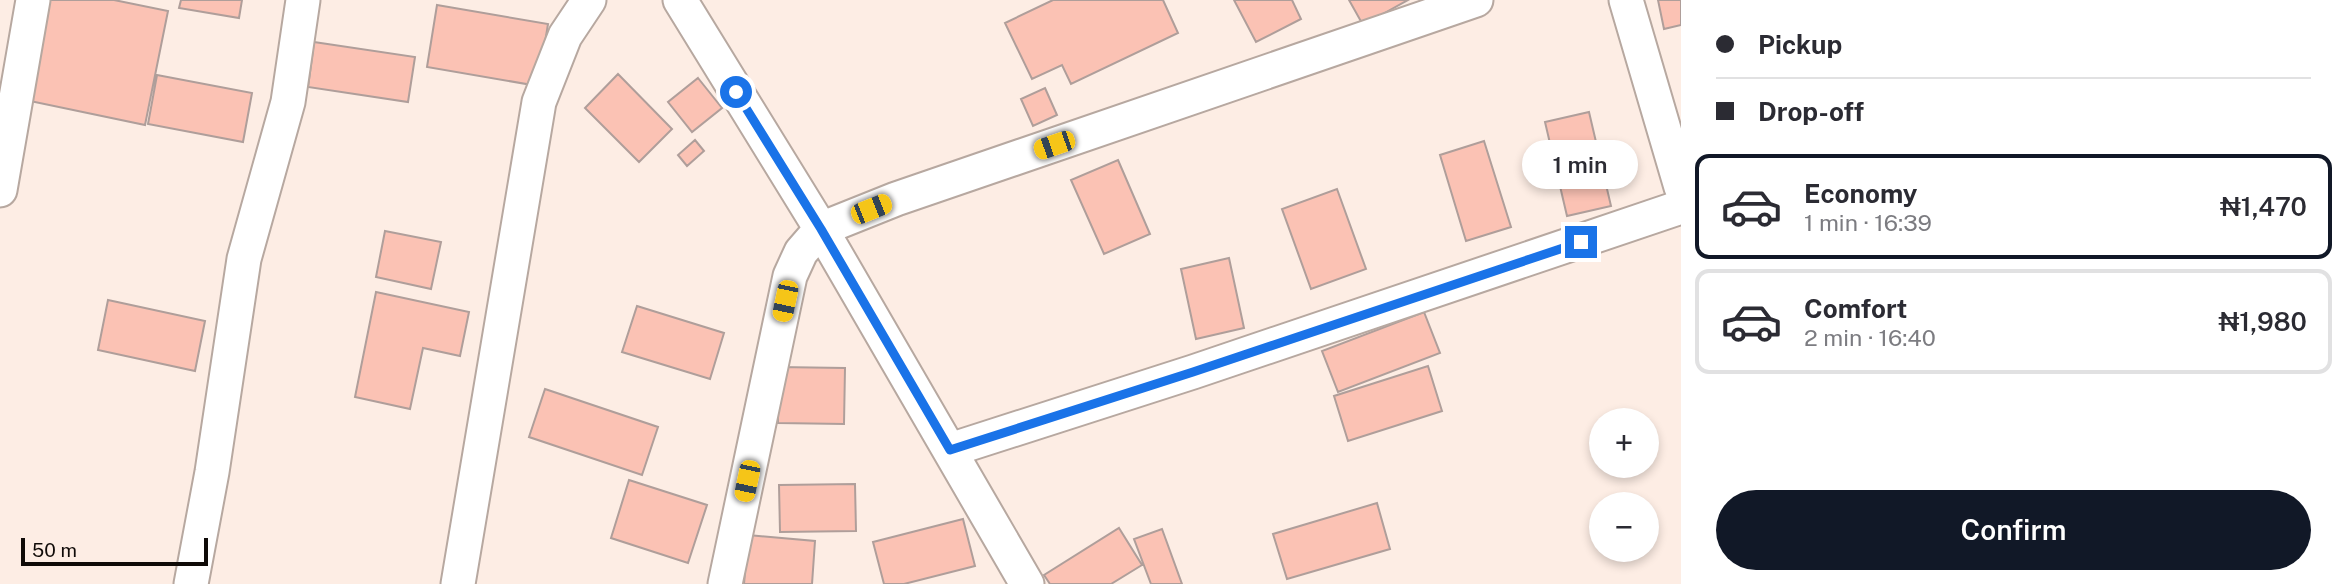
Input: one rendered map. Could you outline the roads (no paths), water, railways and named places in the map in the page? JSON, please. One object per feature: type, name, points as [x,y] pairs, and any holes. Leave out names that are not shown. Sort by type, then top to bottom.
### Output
[{"type":"street","points":[[0,190],[33,0]]},
{"type":"street","points":[[191,584],[212,472],[243,259],[289,102],[303,0]]},
{"type":"street","points":[[458,584],[539,102],[565,36],[589,0]]},
{"type":"street","points":[[680,0],[821,229],[1027,584]]},
{"type":"street","points":[[725,584],[790,276],[801,251],[821,229],[896,199],[1476,0]]},
{"type":"street","points":[[1626,0],[1679,171]]},
{"type":"street","points":[[950,450],[1206,368],[1681,207]]}]
